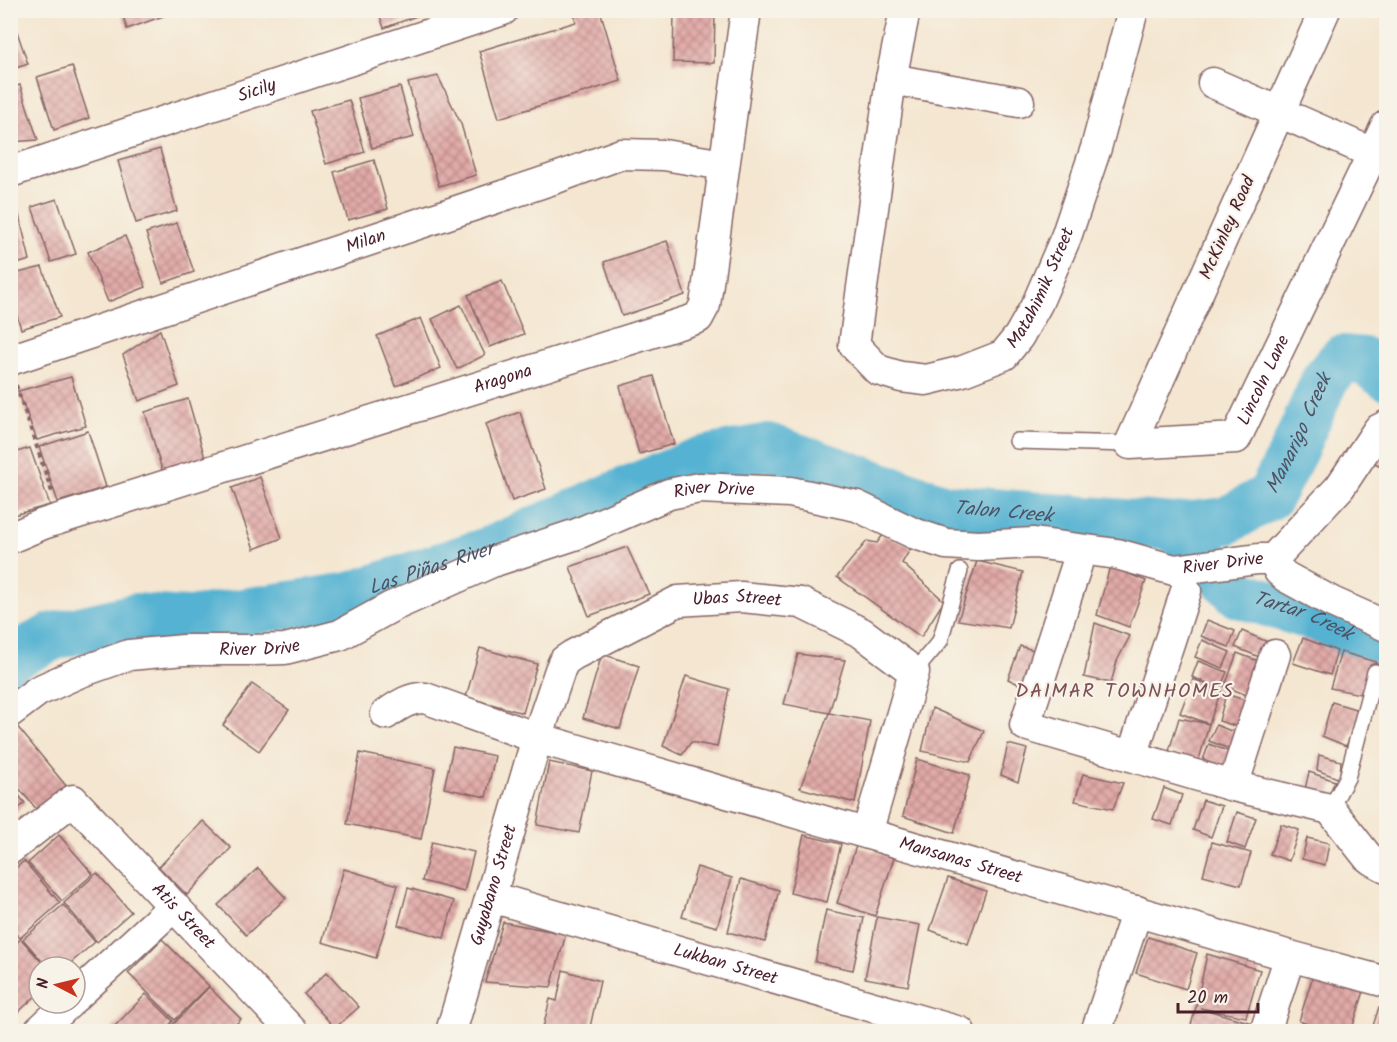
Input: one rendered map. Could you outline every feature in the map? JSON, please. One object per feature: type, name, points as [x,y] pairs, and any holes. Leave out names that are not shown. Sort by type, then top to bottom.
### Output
[{"type":"street","name":"Sicily","points":[[10,172],[503,10]]},
{"type":"street","name":"Aragona","points":[[10,538],[43,524],[698,318],[705,305],[746,10]]},
{"type":"street","name":"Matahimik Street","points":[[905,10],[891,78],[854,345],[878,370],[901,377],[926,380],[963,371],[1004,355],[1019,336],[1037,304],[1066,237],[1096,148],[1133,10]]},
{"type":"street","name":"McKinley Road","points":[[1130,444],[1280,112],[1315,14]]},
{"type":"street","points":[[891,78],[1019,102]]},
{"type":"street","points":[[1213,83],[1280,112],[1382,146]]},
{"type":"street","name":"Lincoln Lane","points":[[1130,444],[1236,438],[1382,146]]},
{"type":"street","name":"Milan","points":[[12,369],[621,154],[664,155],[724,165]]},
{"type":"street","name":"River Drive","points":[[10,712],[38,691],[78,673],[129,655],[184,650],[285,649],[340,635],[391,607],[492,562],[577,534],[669,494],[699,488],[790,492],[857,506],[913,533],[946,544],[978,546],[1034,543],[1117,554],[1180,581],[1265,559],[1340,487],[1378,430],[1386,426]]},
{"type":"street","points":[[1265,559],[1286,577],[1332,602],[1386,626]]},
{"type":"street","points":[[1077,564],[1025,725],[1233,786],[1330,809],[1367,856],[1386,867]]},
{"type":"street","points":[[1132,756],[1180,581]]},
{"type":"street","name":"Ubas Street","points":[[537,738],[564,661],[678,600],[741,597],[801,603],[862,633],[914,672]]},
{"type":"street","points":[[1233,786],[1275,655]]},
{"type":"street","points":[[867,833],[914,672]]},
{"type":"street","name":"Mansanas Street","points":[[386,714],[406,701],[425,698],[537,738],[1386,982]]},
{"type":"street","name":"Guyabano Street","points":[[451,1032],[537,738]]},
{"type":"street","name":"Atis Street","points":[[10,849],[73,800],[293,1032]]},
{"type":"street","name":"Lukban Street","points":[[491,897],[960,1032]]},
{"type":"street","points":[[87,986],[174,906]]},
{"type":"street","points":[[1096,1032],[1137,911]]},
{"type":"street","points":[[1265,1032],[1290,956]]},
{"type":"street","points":[[38,1032],[56,1015]]},
{"type":"lane","name":"Lincoln Lane","points":[[1017,441],[1130,444]]},
{"type":"lane","points":[[914,672],[940,640],[960,571]]},
{"type":"lane","points":[[1330,809],[1347,778],[1375,672]]},
{"type":"path","points":[[12,369],[60,519]]},
{"type":"building","points":[[121,10],[164,10],[166,15],[127,29]]},
{"type":"building","points":[[378,10],[430,10],[430,11],[384,28]]},
{"type":"building","points":[[573,10],[600,10],[621,81],[499,118],[479,51],[576,22]]},
{"type":"building","points":[[674,10],[715,10],[714,63],[673,62]]},
{"type":"building","points":[[10,11],[28,64],[10,70]]},
{"type":"building","points":[[72,66],[89,118],[54,130],[37,77]]},
{"type":"building","points":[[438,76],[461,124],[476,175],[439,186],[408,83]]},
{"type":"building","points":[[20,85],[38,140],[10,142],[10,88]]},
{"type":"building","points":[[400,87],[414,137],[372,148],[358,98]]},
{"type":"building","points":[[349,100],[365,152],[326,164],[310,111]]},
{"type":"building","points":[[160,149],[177,211],[136,223],[118,161]]},
{"type":"building","points":[[374,160],[388,209],[348,220],[334,172]]},
{"type":"building","points":[[57,199],[76,254],[51,262],[32,207]]},
{"type":"building","points":[[17,207],[30,260],[10,266],[10,209]]},
{"type":"building","points":[[177,223],[194,272],[163,283],[146,233]]},
{"type":"building","points":[[125,236],[146,287],[108,302],[88,252]]},
{"type":"building","points":[[667,241],[685,295],[622,316],[604,262]]},
{"type":"building","points":[[42,267],[60,317],[21,329],[10,292],[10,275]]},
{"type":"building","points":[[502,281],[524,334],[490,347],[468,295]]},
{"type":"building","points":[[461,305],[485,355],[457,369],[432,319]]},
{"type":"building","points":[[421,318],[441,368],[396,386],[377,336]]},
{"type":"building","points":[[160,330],[179,386],[139,401],[123,355]]},
{"type":"building","points":[[654,376],[674,444],[639,454],[620,386]]},
{"type":"building","points":[[71,377],[86,426],[37,440],[18,391]]},
{"type":"building","points":[[188,399],[205,458],[162,470],[145,412]]},
{"type":"building","points":[[520,412],[546,489],[512,501],[486,424]]},
{"type":"building","points":[[88,431],[106,487],[58,502],[39,447]]},
{"type":"building","points":[[1386,447],[1386,469],[1373,462]]},
{"type":"building","points":[[30,448],[50,505],[10,516],[10,454]]},
{"type":"building","points":[[260,477],[282,538],[254,549],[232,488]]},
{"type":"building","points":[[883,535],[912,546],[902,563],[944,601],[921,637],[837,577],[867,541],[877,543]]},
{"type":"building","points":[[627,547],[649,594],[589,616],[570,567]]},
{"type":"building","points":[[977,561],[1023,572],[1009,628],[958,620]]},
{"type":"building","points":[[1110,566],[1146,581],[1129,627],[1097,615]]},
{"type":"building","points":[[1207,620],[1235,631],[1229,647],[1201,636]]},
{"type":"building","points":[[1095,623],[1130,636],[1117,661],[1111,683],[1084,677]]},
{"type":"building","points":[[1242,631],[1270,643],[1264,659],[1235,647]]},
{"type":"building","points":[[1303,638],[1337,651],[1330,675],[1293,663]]},
{"type":"building","points":[[1202,640],[1230,652],[1223,668],[1195,657]]},
{"type":"building","points":[[1020,646],[1043,653],[1027,688],[1008,679]]},
{"type":"building","points":[[480,648],[537,664],[523,713],[466,697]]},
{"type":"building","points":[[1341,652],[1376,662],[1360,694],[1330,688]]},
{"type":"building","points":[[1237,653],[1266,664],[1253,698],[1225,686]]},
{"type":"building","points":[[602,654],[639,666],[620,729],[583,718]]},
{"type":"building","points":[[798,654],[845,660],[829,713],[784,704]]},
{"type":"building","points":[[1198,661],[1227,672],[1220,688],[1192,677]]},
{"type":"building","points":[[686,676],[729,689],[717,747],[691,742],[682,755],[663,746]]},
{"type":"building","points":[[1193,679],[1221,691],[1209,724],[1180,713]]},
{"type":"building","points":[[252,684],[289,710],[259,751],[223,725]]},
{"type":"building","points":[[1226,694],[1254,703],[1242,728],[1219,721]]},
{"type":"building","points":[[1332,702],[1362,711],[1346,746],[1322,736]]},
{"type":"building","points":[[932,708],[984,731],[970,762],[922,751]]},
{"type":"building","points":[[829,713],[870,721],[855,803],[800,788]]},
{"type":"building","points":[[1179,718],[1209,724],[1199,760],[1169,751]]},
{"type":"building","points":[[16,725],[67,787],[38,811],[10,778],[10,730]]},
{"type":"building","points":[[1216,725],[1244,736],[1237,752],[1209,741]]},
{"type":"building","points":[[1008,744],[1027,749],[1018,782],[1001,775]]},
{"type":"building","points":[[1209,744],[1238,755],[1231,771],[1203,760]]},
{"type":"building","points":[[453,747],[495,756],[486,797],[444,788]]},
{"type":"building","points":[[360,753],[435,768],[421,839],[347,824]]},
{"type":"building","points":[[1319,755],[1341,761],[1340,779],[1317,770]]},
{"type":"building","points":[[917,759],[970,775],[954,833],[903,816]]},
{"type":"building","points":[[549,762],[592,771],[579,833],[537,825]]},
{"type":"building","points":[[1309,772],[1335,781],[1327,799],[1305,789]]},
{"type":"building","points":[[1083,774],[1123,783],[1113,809],[1075,801]]},
{"type":"building","points":[[10,785],[25,803],[10,816]]},
{"type":"building","points":[[1164,788],[1182,795],[1172,825],[1153,819]]},
{"type":"building","points":[[1203,800],[1222,806],[1211,837],[1193,830]]},
{"type":"building","points":[[1237,812],[1256,818],[1245,849],[1227,842]]},
{"type":"building","points":[[203,821],[231,848],[187,895],[159,867]]},
{"type":"building","points":[[1281,824],[1299,830],[1289,861],[1270,854]]},
{"type":"building","points":[[59,835],[93,874],[62,901],[28,863]]},
{"type":"building","points":[[804,835],[841,844],[827,902],[790,893]]},
{"type":"building","points":[[1307,838],[1329,843],[1325,865],[1302,859]]},
{"type":"building","points":[[432,842],[474,852],[464,892],[422,881]]},
{"type":"building","points":[[1212,842],[1251,853],[1241,885],[1203,875]]},
{"type":"building","points":[[856,846],[894,858],[875,916],[837,903]]},
{"type":"building","points":[[24,861],[60,903],[20,938],[10,927],[10,873]]},
{"type":"building","points":[[697,867],[732,878],[717,927],[682,917]]},
{"type":"building","points":[[258,868],[286,898],[246,935],[218,905]]},
{"type":"building","points":[[344,869],[398,885],[376,958],[322,942]]},
{"type":"building","points":[[97,873],[131,912],[97,942],[64,903]]},
{"type":"building","points":[[948,878],[986,891],[968,944],[930,930]]},
{"type":"building","points":[[741,879],[779,890],[765,942],[728,932]]},
{"type":"building","points":[[408,888],[454,901],[444,938],[398,925]]},
{"type":"building","points":[[63,905],[95,942],[80,955],[37,955],[23,939]]},
{"type":"building","points":[[826,910],[864,918],[853,970],[815,962]]},
{"type":"building","points":[[877,917],[920,925],[908,986],[865,978]]},
{"type":"building","points":[[503,922],[566,934],[551,987],[485,982]]},
{"type":"building","points":[[1148,937],[1197,953],[1186,989],[1136,973]]},
{"type":"building","points":[[21,939],[35,955],[27,955],[27,1004],[13,1017],[10,1014],[10,948]]},
{"type":"building","points":[[162,939],[209,986],[175,1020],[128,973]]},
{"type":"building","points":[[1207,954],[1260,970],[1246,1017],[1200,1008],[1252,1023],[1250,1032],[1189,1032]]},
{"type":"building","points":[[563,970],[600,981],[589,1032],[542,1032],[550,999],[557,1001]]},
{"type":"building","points":[[327,972],[359,1007],[335,1028],[304,994]]},
{"type":"building","points":[[1314,972],[1365,988],[1351,1032],[1331,1032],[1299,1021]]},
{"type":"building","points":[[209,987],[241,1019],[228,1032],[166,1032]]},
{"type":"building","points":[[146,994],[173,1021],[163,1032],[109,1032]]},
{"type":"building","points":[[1379,1007],[1386,1009],[1386,1032],[1371,1032]]},
{"type":"waterway","name":"Las Piñas River","points":[[10,658],[54,636],[135,617],[184,621],[350,596],[490,550],[702,460],[768,447],[945,508],[1173,527],[1226,521],[1270,496],[1294,450],[1325,379],[1342,359],[1364,361],[1386,376]]},
{"type":"waterway","name":"Tartar Creek","points":[[1179,532],[1239,594],[1310,616],[1369,645],[1386,649]]},
{"type":"district","name":"DAIMAR TOWNHOMES","points":[[1125,692]]},
{"type":"water label","name":"Manarigo Creek","points":[[1299,434]]},
{"type":"water label","name":"Talon Creek","points":[[1003,513]]}]
